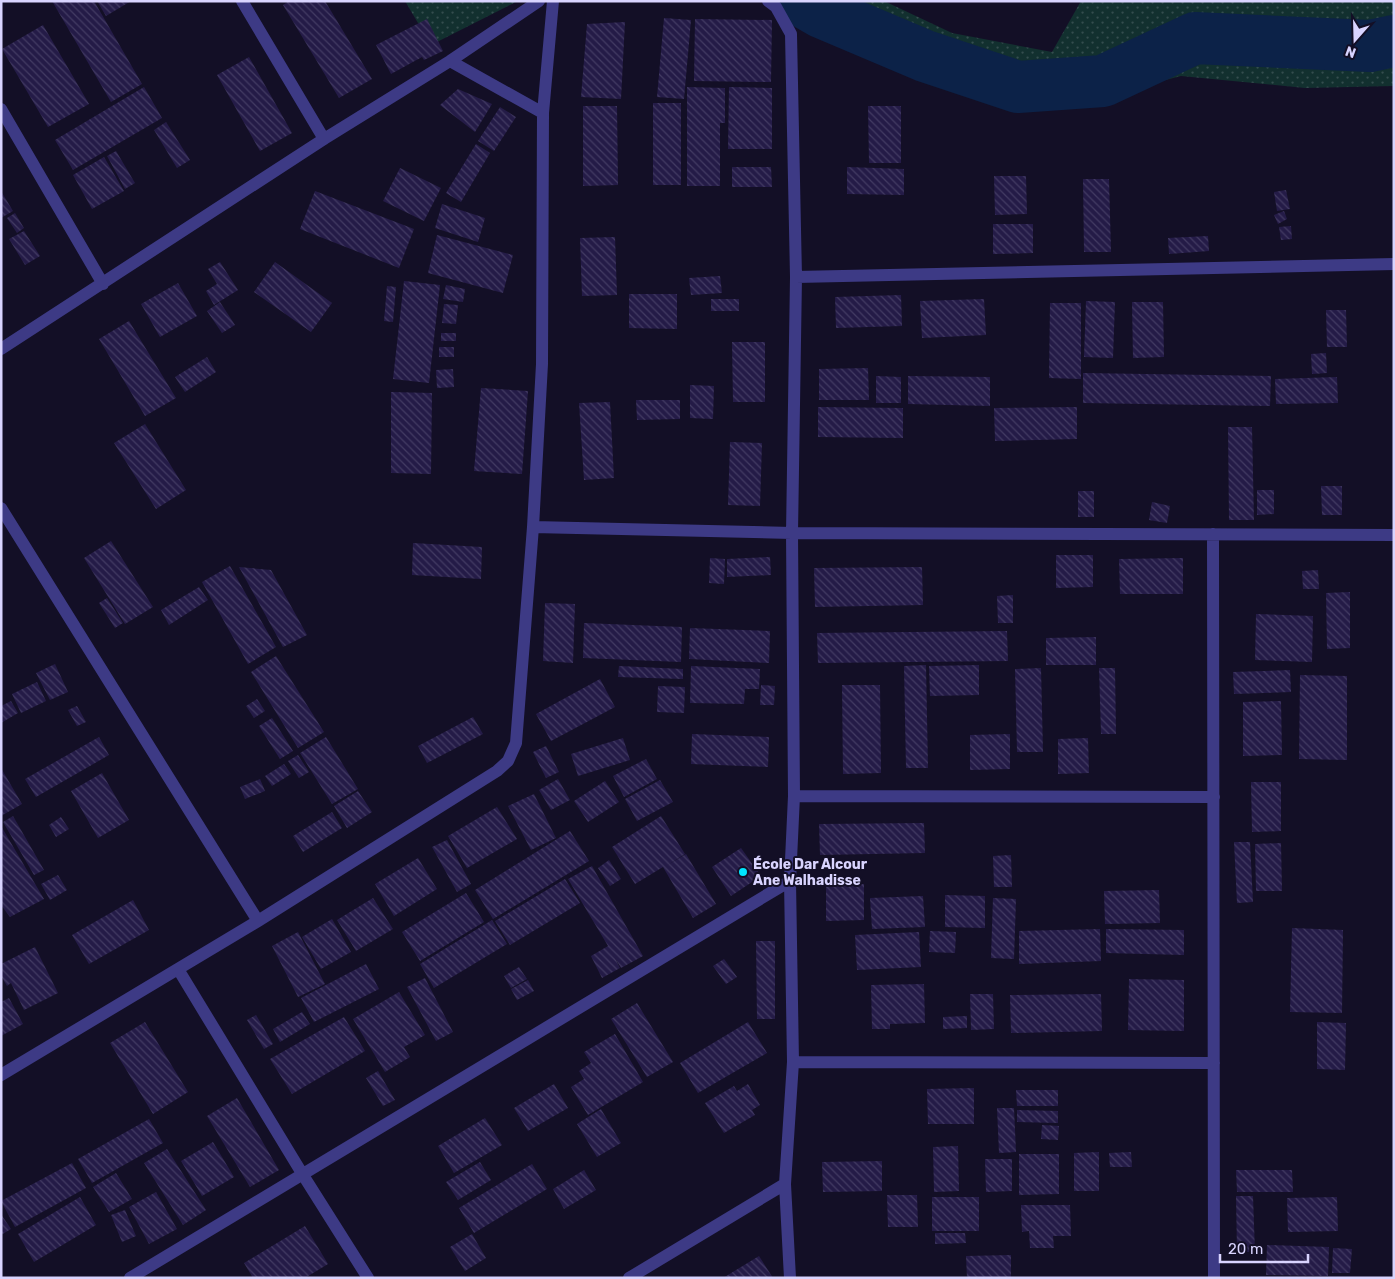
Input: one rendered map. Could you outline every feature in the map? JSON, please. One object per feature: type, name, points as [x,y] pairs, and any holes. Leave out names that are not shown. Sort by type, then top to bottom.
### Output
[{"type":"street","points":[[242,1],[324,139]]},
{"type":"street","points":[[1,349],[324,139],[450,62],[539,1]]},
{"type":"street","points":[[1,1075],[258,920],[496,771],[508,760],[516,743],[533,527],[542,364],[543,113],[553,1]]},
{"type":"street","points":[[768,1],[776,7],[791,34],[796,277],[792,533],[794,796],[790,881],[793,1062],[785,1184],[790,1278]]},
{"type":"street","points":[[450,62],[543,113]]},
{"type":"street","points":[[1,109],[103,284]]},
{"type":"street","points":[[796,277],[1394,264]]},
{"type":"street","points":[[1,508],[258,920]]},
{"type":"street","points":[[533,527],[792,533],[1394,535]]},
{"type":"street","points":[[1213,534],[1214,1278]]},
{"type":"street","points":[[794,796],[1214,797]]},
{"type":"street","points":[[130,1278],[790,881]]},
{"type":"street","points":[[178,969],[368,1278]]},
{"type":"street","points":[[793,1062],[1214,1063]]},
{"type":"street","points":[[629,1278],[785,1184]]},
{"type":"green space","points":[[405,1],[518,1],[431,45]]},
{"type":"green space","points":[[785,1],[884,1],[952,33],[1052,52],[1081,1],[1394,1],[1394,86],[1305,88],[1181,76],[1097,98],[951,86]]},
{"type":"building","points":[[52,1],[94,1],[142,84],[111,102]]},
{"type":"building","points":[[97,1],[131,1],[106,16]]},
{"type":"building","points":[[289,1],[325,1],[372,79],[339,98],[283,5]]},
{"type":"building","points":[[664,18],[691,20],[684,99],[657,97]]},
{"type":"building","points":[[427,19],[443,51],[424,60],[422,57],[391,74],[376,45]]},
{"type":"building","points":[[695,19],[772,20],[771,82],[694,81]]},
{"type":"building","points":[[625,22],[621,99],[581,97],[587,24]]},
{"type":"building","points":[[43,25],[89,104],[48,127],[2,49]]},
{"type":"building","points":[[249,57],[292,133],[260,151],[217,75]]},
{"type":"building","points":[[144,87],[162,118],[73,170],[55,140]]},
{"type":"building","points":[[687,87],[725,88],[725,123],[720,123],[720,186],[687,186]]},
{"type":"building","points":[[729,87],[772,88],[772,149],[728,149]]},
{"type":"building","points":[[458,89],[492,104],[475,132],[440,105]]},
{"type":"building","points":[[653,103],[681,103],[681,185],[653,185]]},
{"type":"building","points":[[583,106],[617,106],[618,185],[583,186]]},
{"type":"building","points":[[868,106],[901,106],[901,163],[869,163]]},
{"type":"building","points":[[500,107],[516,117],[494,151],[478,141]]},
{"type":"building","points":[[166,122],[190,160],[177,168],[154,130]]},
{"type":"building","points":[[476,144],[490,153],[461,202],[446,193]]},
{"type":"building","points":[[116,151],[135,183],[125,189],[107,156]]},
{"type":"building","points":[[104,157],[124,191],[92,209],[73,175]]},
{"type":"building","points":[[732,167],[771,167],[772,187],[732,187]]},
{"type":"building","points":[[847,167],[904,169],[904,195],[847,194]]},
{"type":"building","points":[[400,168],[441,188],[424,221],[383,201]]},
{"type":"building","points":[[994,176],[1026,176],[1027,214],[995,215]]},
{"type":"building","points":[[1083,179],[1109,179],[1111,252],[1084,252]]},
{"type":"building","points":[[1286,190],[1290,209],[1277,211],[1274,192]]},
{"type":"building","points":[[1,191],[13,211],[1,218]]},
{"type":"building","points":[[315,191],[414,229],[399,268],[300,229]]},
{"type":"building","points":[[442,204],[485,218],[478,242],[435,228]]},
{"type":"building","points":[[1284,211],[1287,219],[1278,224],[1274,215]]},
{"type":"building","points":[[15,213],[24,228],[17,233],[7,218]]},
{"type":"building","points":[[993,224],[1033,224],[1033,253],[993,254]]},
{"type":"building","points":[[1291,226],[1292,239],[1281,240],[1279,227]]},
{"type":"building","points":[[24,231],[40,256],[25,265],[9,239]]},
{"type":"building","points":[[437,235],[513,255],[503,293],[428,273]]},
{"type":"building","points":[[1208,236],[1209,251],[1169,254],[1168,238]]},
{"type":"building","points":[[615,237],[617,295],[582,296],[580,238]]},
{"type":"building","points":[[220,262],[238,290],[214,305],[206,291],[217,284],[208,269]]},
{"type":"building","points":[[275,262],[332,303],[311,332],[254,292]]},
{"type":"building","points":[[720,276],[722,293],[691,295],[689,278]]},
{"type":"building","points":[[404,281],[440,285],[429,383],[393,379]]},
{"type":"building","points":[[178,283],[197,316],[160,337],[141,304]]},
{"type":"building","points":[[446,285],[465,289],[463,302],[443,299]]},
{"type":"building","points":[[387,286],[396,287],[393,322],[384,321]]},
{"type":"building","points":[[629,294],[677,294],[677,329],[629,328]]},
{"type":"building","points":[[901,295],[902,326],[836,328],[835,297]]},
{"type":"building","points":[[711,299],[739,299],[739,311],[711,311]]},
{"type":"building","points":[[984,299],[986,335],[922,338],[920,301]]},
{"type":"building","points":[[1086,301],[1115,302],[1113,358],[1084,357]]},
{"type":"building","points":[[220,302],[235,325],[222,333],[207,311]]},
{"type":"building","points":[[1132,302],[1163,302],[1164,357],[1133,358]]},
{"type":"building","points":[[1050,303],[1081,303],[1081,379],[1049,378]]},
{"type":"building","points":[[444,304],[458,305],[456,324],[442,323]]},
{"type":"building","points":[[1326,310],[1346,310],[1347,347],[1327,347]]},
{"type":"building","points":[[129,321],[176,398],[145,416],[99,339]]},
{"type":"building","points":[[441,333],[456,333],[456,341],[441,341]]},
{"type":"building","points":[[732,342],[765,342],[765,402],[733,402]]},
{"type":"building","points":[[439,347],[454,347],[454,357],[439,357]]},
{"type":"building","points":[[1326,353],[1327,373],[1312,374],[1311,354]]},
{"type":"building","points":[[207,357],[216,372],[185,392],[175,377]]},
{"type":"building","points":[[868,368],[869,400],[819,400],[819,369]]},
{"type":"building","points":[[453,369],[454,387],[437,388],[436,370]]},
{"type":"building","points":[[1083,373],[1271,376],[1270,406],[1083,403]]},
{"type":"building","points":[[876,376],[901,377],[901,403],[876,403]]},
{"type":"building","points":[[908,376],[990,377],[990,406],[908,404]]},
{"type":"building","points":[[1337,377],[1338,403],[1276,404],[1275,379]]},
{"type":"building","points":[[690,385],[714,386],[713,419],[690,418]]},
{"type":"building","points":[[481,388],[528,391],[522,474],[474,471]]},
{"type":"building","points":[[391,392],[432,393],[431,474],[391,473]]},
{"type":"building","points":[[636,400],[680,400],[680,419],[637,420]]},
{"type":"building","points":[[610,402],[614,478],[584,480],[579,403]]},
{"type":"building","points":[[818,407],[903,408],[903,438],[818,437]]},
{"type":"building","points":[[1077,407],[1077,439],[995,441],[994,408]]},
{"type":"building","points":[[145,424],[186,490],[156,509],[114,443]]},
{"type":"building","points":[[1228,427],[1252,427],[1254,520],[1229,520]]},
{"type":"building","points":[[730,442],[762,443],[760,506],[728,505]]},
{"type":"building","points":[[1321,486],[1342,486],[1342,515],[1322,515]]},
{"type":"building","points":[[1257,490],[1274,490],[1274,514],[1257,515]]},
{"type":"building","points":[[1078,491],[1094,491],[1094,517],[1078,517]]},
{"type":"building","points":[[1152,502],[1170,506],[1167,523],[1149,520]]},
{"type":"building","points":[[111,541],[153,607],[125,624],[84,558]]},
{"type":"building","points":[[413,543],[482,547],[481,579],[412,575]]},
{"type":"building","points":[[1056,555],[1093,555],[1093,587],[1056,588]]},
{"type":"building","points":[[770,557],[771,575],[727,577],[727,559]]},
{"type":"building","points":[[710,558],[725,559],[724,584],[709,583]]},
{"type":"building","points":[[1183,558],[1183,594],[1120,594],[1119,559]]},
{"type":"building","points":[[230,566],[276,647],[248,664],[202,582]]},
{"type":"building","points":[[239,567],[271,570],[307,635],[283,647]]},
{"type":"building","points":[[922,567],[923,605],[815,607],[814,568]]},
{"type":"building","points":[[1318,570],[1319,589],[1303,589],[1302,571]]},
{"type":"building","points":[[199,587],[208,600],[169,625],[161,610]]},
{"type":"building","points":[[1350,592],[1350,648],[1327,649],[1326,593]]},
{"type":"building","points":[[1013,595],[1013,623],[998,623],[997,596]]},
{"type":"building","points":[[107,598],[123,623],[115,628],[99,603]]},
{"type":"building","points":[[545,603],[575,604],[573,663],[543,661]]},
{"type":"building","points":[[1256,614],[1313,616],[1312,662],[1255,660]]},
{"type":"building","points":[[584,623],[682,627],[681,662],[583,658]]},
{"type":"building","points":[[690,628],[770,631],[769,663],[689,659]]},
{"type":"building","points":[[1007,631],[1008,661],[818,663],[817,633]]},
{"type":"building","points":[[1096,637],[1096,665],[1046,665],[1046,638]]},
{"type":"building","points":[[276,656],[324,732],[298,748],[251,672]]},
{"type":"building","points":[[55,664],[68,692],[50,700],[36,673]]},
{"type":"building","points":[[926,665],[928,768],[906,768],[904,666]]},
{"type":"building","points":[[979,665],[979,695],[930,696],[929,666]]},
{"type":"building","points":[[619,666],[683,669],[683,679],[618,677]]},
{"type":"building","points":[[691,666],[760,669],[759,689],[745,689],[744,704],[690,703]]},
{"type":"building","points":[[1041,668],[1043,752],[1017,752],[1015,669]]},
{"type":"building","points":[[1099,668],[1115,668],[1116,734],[1101,734]]},
{"type":"building","points":[[1290,670],[1291,692],[1234,694],[1233,672]]},
{"type":"building","points":[[1300,675],[1347,676],[1347,760],[1299,759]]},
{"type":"building","points":[[600,679],[615,707],[551,741],[536,714]]},
{"type":"building","points":[[37,682],[46,701],[21,713],[12,694]]},
{"type":"building","points":[[761,685],[775,686],[774,705],[760,705]]},
{"type":"building","points":[[842,685],[880,685],[881,773],[843,774]]},
{"type":"building","points":[[658,686],[685,687],[684,713],[657,712]]},
{"type":"building","points":[[257,699],[265,711],[254,718],[246,706]]},
{"type":"building","points":[[11,701],[18,713],[1,723],[1,706]]},
{"type":"building","points":[[1281,701],[1282,755],[1243,756],[1243,702]]},
{"type":"building","points":[[77,706],[86,722],[77,726],[68,710]]},
{"type":"building","points":[[473,717],[483,734],[427,763],[418,746]]},
{"type":"building","points":[[272,718],[293,751],[280,759],[259,726]]},
{"type":"building","points":[[692,734],[769,737],[768,767],[691,764]]},
{"type":"building","points":[[1010,734],[1010,769],[970,770],[970,735]]},
{"type":"building","points":[[99,737],[109,755],[36,797],[25,779]]},
{"type":"building","points":[[326,737],[358,789],[332,804],[300,753]]},
{"type":"building","points":[[623,738],[630,760],[578,776],[571,754]]},
{"type":"building","points":[[1088,738],[1089,773],[1058,774],[1058,739]]},
{"type":"building","points":[[546,746],[559,772],[546,778],[533,752]]},
{"type":"building","points":[[298,755],[309,772],[299,778],[288,761]]},
{"type":"building","points":[[646,759],[657,779],[624,797],[613,776]]},
{"type":"building","points":[[284,764],[291,774],[272,786],[265,776]]},
{"type":"building","points":[[1,768],[22,804],[1,816]]},
{"type":"building","points":[[102,773],[129,820],[98,838],[71,791]]},
{"type":"building","points":[[260,779],[265,791],[245,799],[240,787]]},
{"type":"building","points":[[558,779],[570,800],[551,810],[539,790]]},
{"type":"building","points":[[660,780],[673,802],[637,821],[625,799]]},
{"type":"building","points":[[605,781],[619,802],[588,822],[574,801]]},
{"type":"building","points":[[1251,782],[1281,782],[1281,831],[1252,832]]},
{"type":"building","points":[[358,791],[372,812],[347,828],[334,806]]},
{"type":"building","points":[[534,794],[556,838],[531,850],[508,806]]},
{"type":"building","points":[[497,807],[517,839],[467,868],[448,836]]},
{"type":"building","points":[[332,812],[342,828],[303,852],[293,836]]},
{"type":"building","points":[[13,816],[44,870],[34,875],[3,822]]},
{"type":"building","points":[[661,816],[685,854],[666,866],[686,854],[716,904],[693,918],[663,867],[635,884],[612,847]]},
{"type":"building","points":[[61,817],[69,829],[56,837],[49,825]]},
{"type":"building","points":[[924,823],[925,853],[820,855],[819,824]]},
{"type":"building","points":[[1,826],[44,899],[10,917],[1,905]]},
{"type":"building","points":[[570,831],[589,861],[493,919],[475,890]]},
{"type":"building","points":[[447,840],[471,884],[457,892],[432,847]]},
{"type":"building","points":[[1234,842],[1250,842],[1253,902],[1237,903]]},
{"type":"building","points":[[1281,843],[1282,891],[1256,891],[1255,844]]},
{"type":"building","points":[[741,848],[761,876],[731,896],[712,867]]},
{"type":"building","points":[[1011,855],[1012,887],[994,887],[993,856]]},
{"type":"building","points":[[418,858],[437,889],[394,916],[375,884]]},
{"type":"building","points":[[609,860],[621,879],[610,886],[598,868]]},
{"type":"building","points":[[592,866],[643,956],[621,968],[615,958],[620,968],[602,978],[591,956],[608,946],[568,879]]},
{"type":"building","points":[[58,875],[67,890],[50,900],[41,884]]},
{"type":"building","points":[[565,879],[580,903],[510,945],[495,921]]},
{"type":"building","points":[[864,884],[864,920],[826,921],[826,885]]},
{"type":"building","points":[[1159,890],[1160,923],[1105,924],[1104,891]]},
{"type":"building","points":[[466,893],[484,922],[420,961],[402,932]]},
{"type":"building","points":[[945,895],[985,896],[985,928],[945,927]]},
{"type":"building","points":[[923,896],[925,927],[872,929],[870,898]]},
{"type":"building","points":[[373,898],[393,929],[356,951],[337,920]]},
{"type":"building","points":[[993,898],[1016,899],[1014,959],[991,958]]},
{"type":"building","points":[[133,900],[149,930],[89,964],[72,935]]},
{"type":"building","points":[[332,919],[351,952],[321,969],[302,937]]},
{"type":"building","points":[[492,920],[507,944],[434,988],[420,964]]},
{"type":"building","points":[[1292,928],[1343,930],[1342,1013],[1290,1012]]},
{"type":"building","points":[[1100,929],[1101,961],[1019,964],[1019,931]]},
{"type":"building","points":[[1106,929],[1184,930],[1184,955],[1106,953]]},
{"type":"building","points":[[930,931],[956,932],[955,953],[929,952]]},
{"type":"building","points":[[298,932],[325,984],[298,997],[272,946]]},
{"type":"building","points":[[919,932],[921,967],[857,970],[855,935]]},
{"type":"building","points":[[756,941],[775,941],[775,1019],[757,1019]]},
{"type":"building","points":[[35,947],[58,993],[24,1010],[11,983],[7,986],[1,976],[1,964]]},
{"type":"building","points":[[724,959],[737,977],[726,984],[713,966]]},
{"type":"building","points":[[366,964],[379,989],[314,1022],[301,998]]},
{"type":"building","points":[[519,967],[527,979],[511,988],[504,976]]},
{"type":"building","points":[[425,978],[453,1032],[436,1041],[407,987]]},
{"type":"building","points":[[1129,979],[1184,980],[1184,1031],[1128,1030]]},
{"type":"building","points":[[528,980],[534,991],[517,1000],[511,989]]},
{"type":"building","points":[[924,984],[925,1023],[890,1024],[890,1029],[872,1029],[871,985]]},
{"type":"building","points":[[399,992],[425,1035],[404,1047],[410,1057],[385,1072],[353,1019]]},
{"type":"building","points":[[970,994],[993,994],[994,1029],[971,1030]]},
{"type":"building","points":[[1101,994],[1102,1031],[1011,1033],[1010,995]]},
{"type":"building","points":[[9,998],[23,1024],[1,1036],[1,1002]]},
{"type":"building","points":[[637,1003],[673,1062],[647,1077],[611,1019]]},
{"type":"building","points":[[302,1012],[310,1024],[280,1042],[273,1029]]},
{"type":"building","points":[[256,1015],[273,1044],[264,1049],[247,1020]]},
{"type":"building","points":[[967,1016],[967,1028],[943,1029],[943,1017]]},
{"type":"building","points":[[344,1017],[365,1051],[292,1094],[270,1059]]},
{"type":"building","points":[[145,1022],[188,1092],[153,1114],[110,1043]]},
{"type":"building","points":[[748,1022],[767,1053],[698,1093],[680,1063]]},
{"type":"building","points":[[1317,1022],[1346,1023],[1345,1070],[1317,1069]]},
{"type":"building","points":[[615,1034],[643,1082],[588,1115],[571,1087],[584,1079],[579,1071],[591,1063],[584,1052]]},
{"type":"building","points":[[378,1071],[395,1100],[383,1106],[366,1078]]},
{"type":"building","points":[[554,1084],[568,1108],[528,1131],[514,1108]]},
{"type":"building","points":[[748,1084],[760,1105],[752,1110],[755,1115],[724,1133],[705,1103],[734,1086],[737,1091]]},
{"type":"building","points":[[974,1088],[974,1124],[928,1124],[927,1089]]},
{"type":"building","points":[[1016,1090],[1058,1090],[1058,1106],[1017,1106]]},
{"type":"building","points":[[237,1098],[279,1170],[250,1187],[207,1116]]},
{"type":"building","points":[[997,1108],[1014,1108],[1016,1152],[999,1153]]},
{"type":"building","points":[[601,1109],[621,1143],[597,1157],[577,1124]]},
{"type":"building","points":[[1017,1110],[1058,1111],[1058,1123],[1017,1122]]},
{"type":"building","points":[[485,1118],[502,1145],[454,1173],[438,1146]]},
{"type":"building","points":[[149,1119],[163,1143],[92,1183],[78,1159]]},
{"type":"building","points":[[1042,1125],[1059,1126],[1058,1140],[1041,1139]]},
{"type":"building","points":[[213,1142],[234,1177],[202,1196],[181,1161]]},
{"type":"building","points":[[958,1146],[959,1191],[934,1192],[933,1147]]},
{"type":"building","points":[[167,1149],[206,1210],[183,1225],[144,1163]]},
{"type":"building","points":[[1099,1152],[1099,1191],[1074,1191],[1074,1153]]},
{"type":"building","points":[[1131,1152],[1132,1167],[1110,1167],[1109,1153]]},
{"type":"building","points":[[1019,1154],[1059,1154],[1059,1194],[1019,1195]]},
{"type":"building","points":[[985,1159],[1012,1159],[1012,1191],[986,1192]]},
{"type":"building","points":[[882,1161],[882,1191],[823,1192],[822,1162]]},
{"type":"building","points":[[480,1162],[491,1180],[458,1200],[446,1182]]},
{"type":"building","points":[[72,1163],[86,1188],[15,1227],[1,1201]]},
{"type":"building","points":[[532,1164],[547,1189],[474,1233],[459,1208]]},
{"type":"building","points":[[584,1170],[596,1190],[564,1209],[553,1189]]},
{"type":"building","points":[[1236,1170],[1292,1170],[1293,1192],[1237,1192]]},
{"type":"building","points":[[116,1173],[132,1199],[109,1212],[93,1187]]},
{"type":"building","points":[[156,1192],[177,1229],[149,1244],[129,1207]]},
{"type":"building","points":[[887,1195],[917,1195],[918,1227],[888,1227]]},
{"type":"building","points":[[1236,1196],[1253,1196],[1255,1252],[1237,1252]]},
{"type":"building","points":[[80,1197],[96,1225],[34,1262],[18,1234]]},
{"type":"building","points":[[932,1197],[979,1197],[979,1231],[932,1231]]},
{"type":"building","points":[[1337,1197],[1338,1231],[1288,1232],[1287,1198]]},
{"type":"building","points":[[1021,1205],[1070,1205],[1071,1236],[1053,1236],[1054,1248],[1030,1248],[1029,1231],[1022,1232]]},
{"type":"building","points":[[125,1210],[136,1236],[122,1242],[111,1215]]},
{"type":"building","points":[[1,1214],[11,1229],[1,1235]]},
{"type":"building","points":[[305,1226],[328,1264],[305,1278],[253,1278],[244,1263]]},
{"type":"building","points":[[935,1233],[965,1233],[966,1243],[935,1244]]},
{"type":"building","points":[[472,1234],[486,1258],[465,1271],[450,1247]]},
{"type":"building","points":[[1267,1245],[1329,1247],[1328,1276],[1266,1275]]},
{"type":"building","points":[[1333,1248],[1352,1249],[1350,1273],[1332,1273]]},
{"type":"building","points":[[1011,1255],[1011,1278],[967,1278],[966,1256]]},
{"type":"building","points":[[759,1256],[773,1278],[723,1278]]},
{"type":"waterway","points":[[802,1],[821,12],[925,56],[1018,87],[1103,81],[1195,38],[1370,46],[1394,41]]},
{"type":"place","name":"École Dar Alcour Ane Walhadisse","points":[[743,872]]}]
